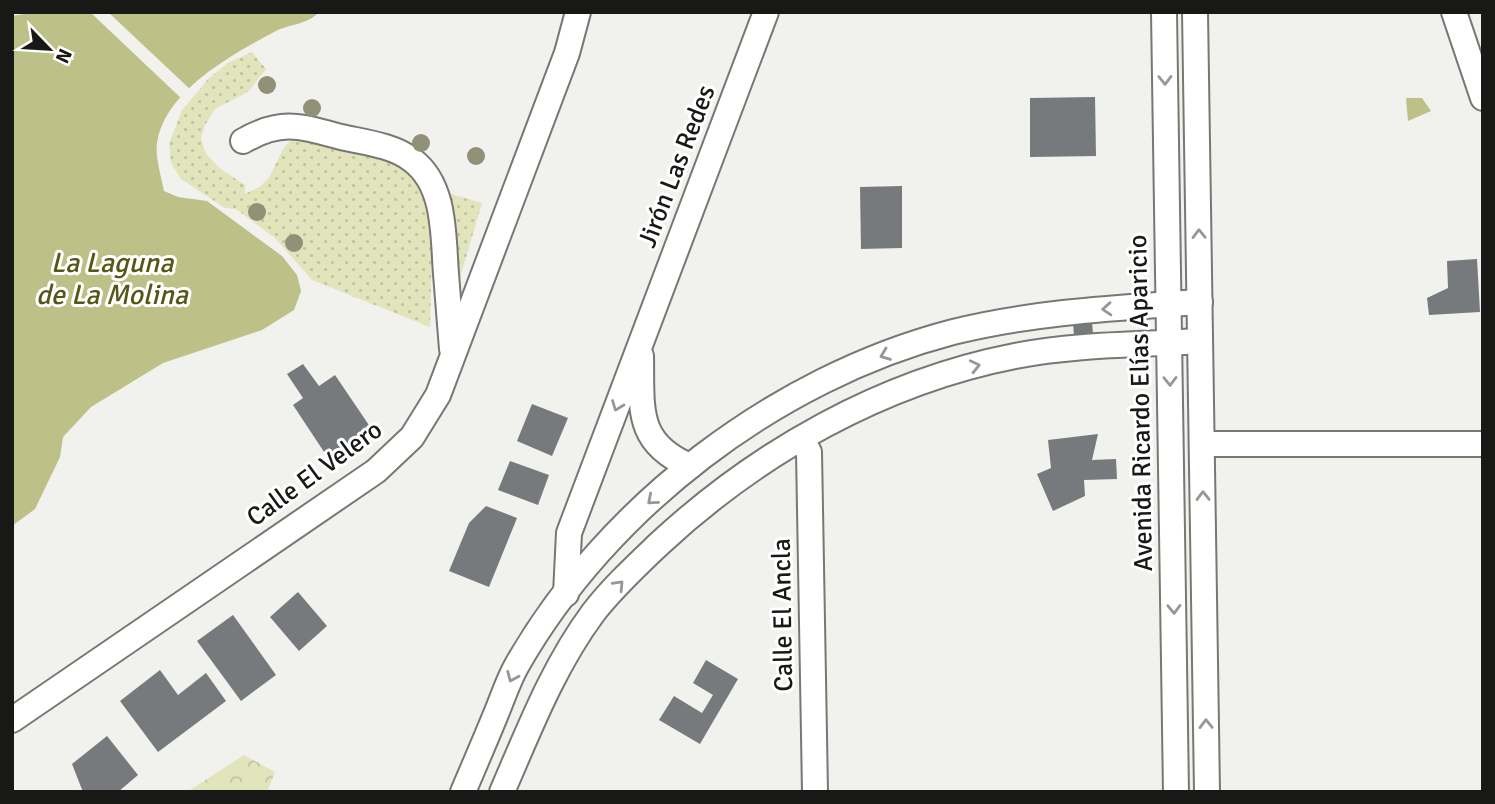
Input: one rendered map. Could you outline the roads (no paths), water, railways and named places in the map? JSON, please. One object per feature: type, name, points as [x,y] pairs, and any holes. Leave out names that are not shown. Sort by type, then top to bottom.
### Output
[{"type":"street","name":"Calle El Velero","points":[[12,720],[376,471],[412,437],[438,395],[567,53],[578,12]]},
{"type":"street","name":"Jirón Las Redes","points":[[564,593],[569,533],[766,12]]},
{"type":"street","name":"Avenida Ricardo Elías Aparicio","points":[[1164,12],[1177,792]]},
{"type":"street","points":[[1195,12],[1207,792]]},
{"type":"street","points":[[1454,12],[1483,98]]},
{"type":"street","points":[[243,141],[264,129],[287,126],[308,128],[394,150],[410,158],[424,170],[435,191],[442,215],[452,357]]},
{"type":"street","points":[[463,792],[516,667],[564,593],[631,517],[690,466],[722,443],[823,382],[883,356],[951,333],[1009,320],[1199,302]]},
{"type":"street","points":[[502,792],[549,683],[594,612],[641,561],[691,514],[744,474],[844,416],[904,388],[959,369],[1016,356],[1088,347],[1200,341]]},
{"type":"street","name":"Jirón Las Redes","points":[[641,342],[644,419],[652,438],[662,450],[673,459],[690,466]]},
{"type":"street","points":[[823,382],[844,416]]},
{"type":"street","name":"Calle El Ancla","points":[[801,439],[809,453],[814,792]]},
{"type":"street","points":[[722,443],[744,474]]},
{"type":"street","points":[[1202,444],[1483,444]]},
{"type":"street","points":[[564,593],[594,612]]},
{"type":"water","name":"La Laguna de La Molina","points":[[36,12],[319,12],[304,22],[282,28],[259,40],[203,76],[173,107],[162,124],[157,143],[164,191],[178,197],[207,201],[282,256],[297,275],[301,291],[294,310],[262,330],[163,363],[91,407],[63,437],[60,457],[35,509],[12,526],[12,16]]},
{"type":"water","points":[[1406,98],[1422,98],[1431,111],[1408,121]]}]
